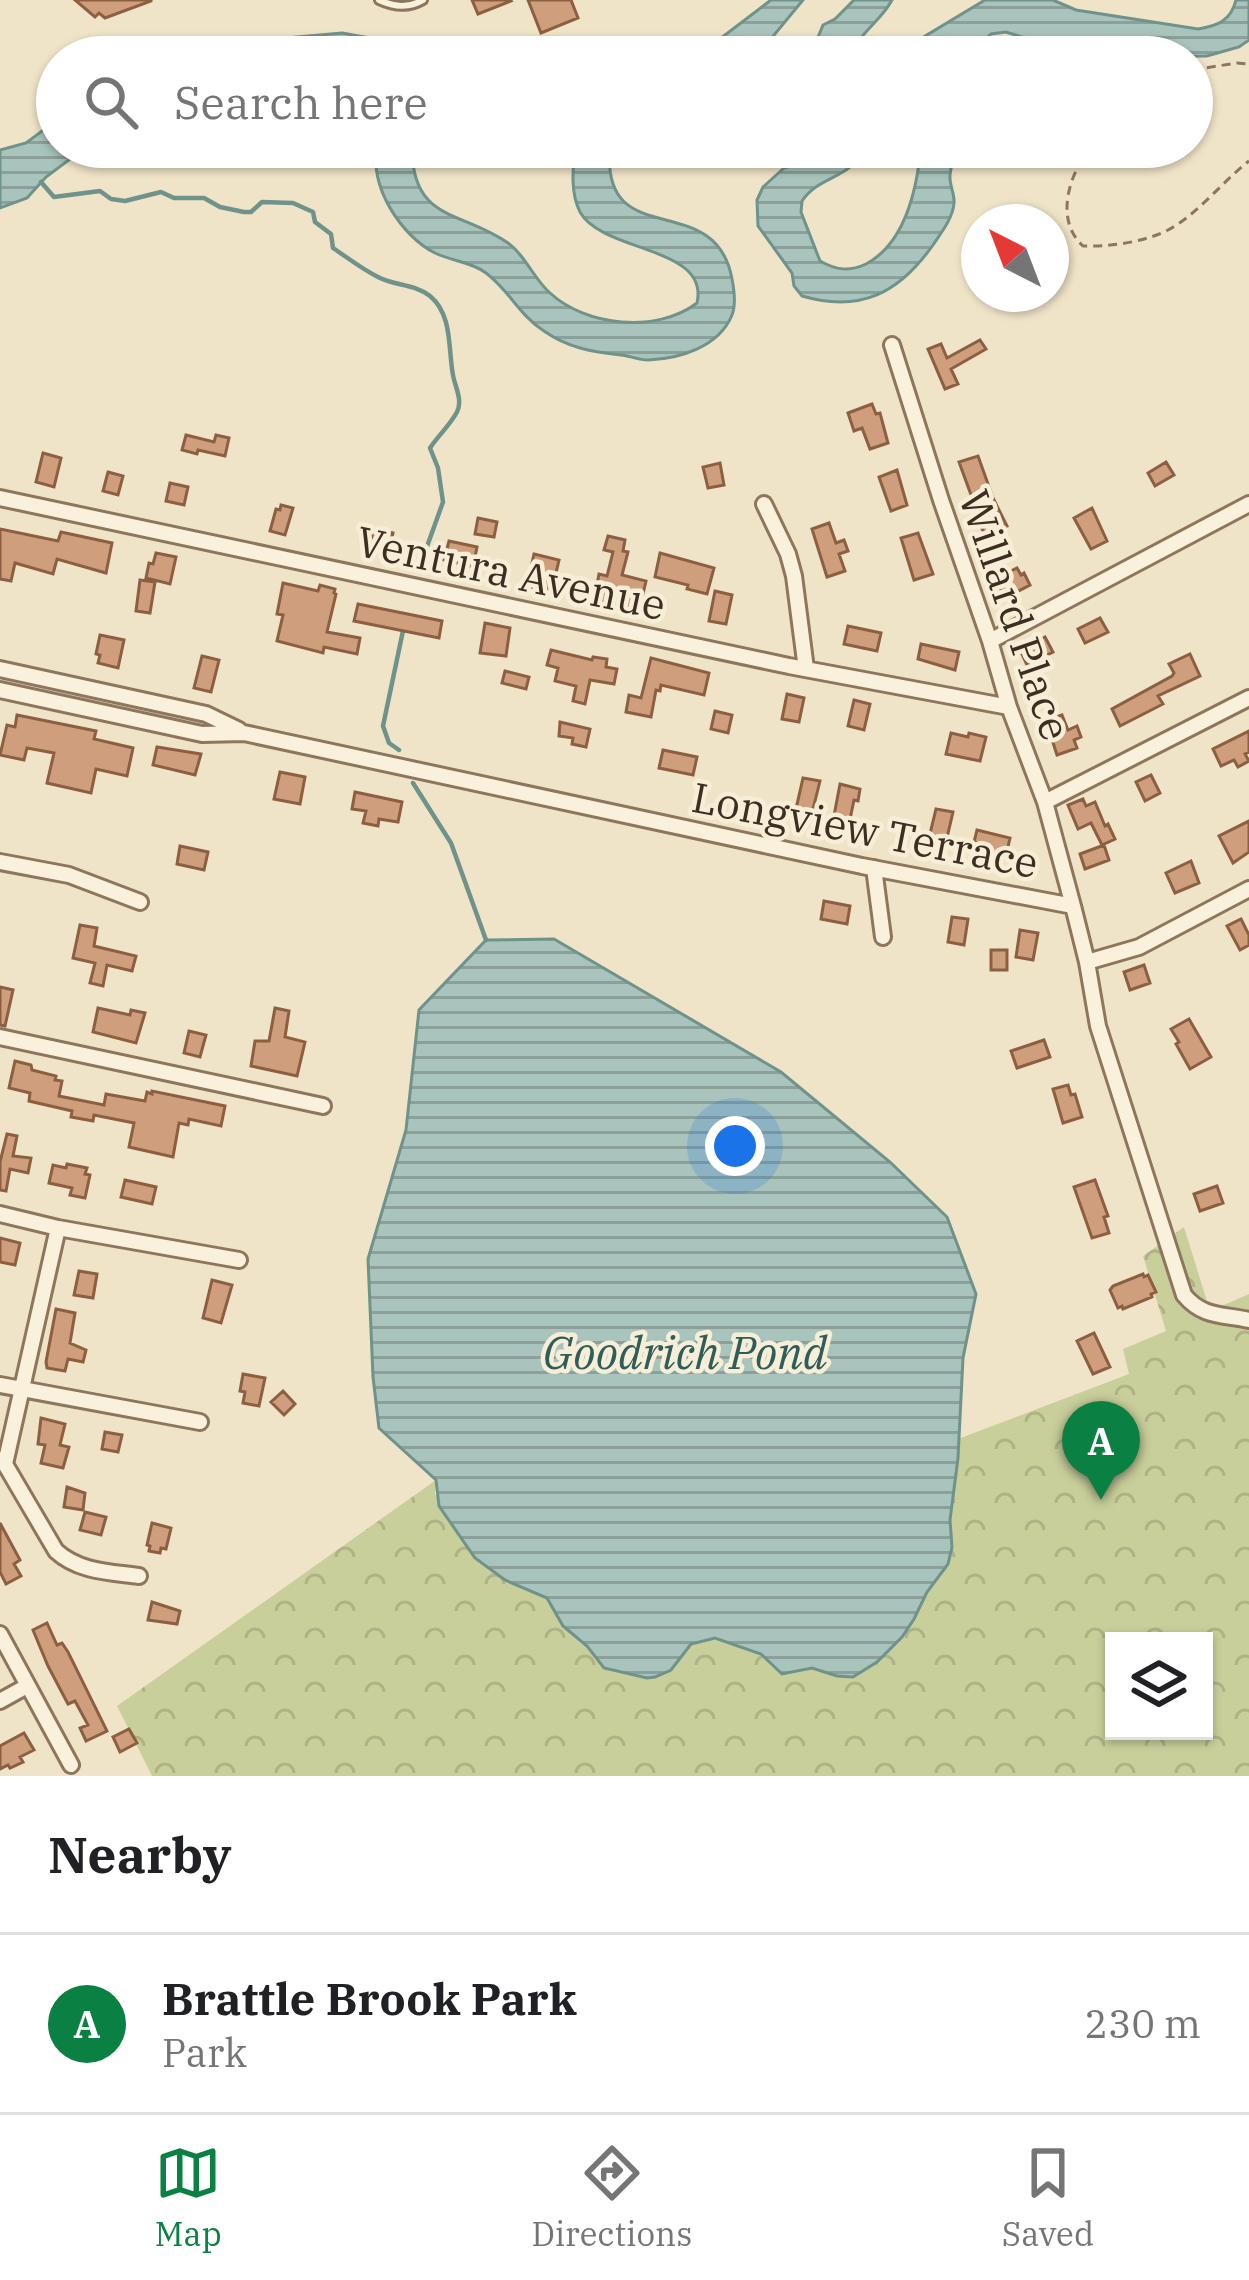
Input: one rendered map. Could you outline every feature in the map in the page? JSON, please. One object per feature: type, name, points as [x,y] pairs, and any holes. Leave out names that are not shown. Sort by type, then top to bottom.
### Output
[{"type":"street","name":"Willard Place","points":[[892,345],[1009,707],[1045,802],[1073,906]]},
{"type":"street","name":"Ventura Avenue","points":[[0,498],[806,669],[1009,707]]},
{"type":"street","points":[[764,504],[794,576],[806,669]]},
{"type":"street","points":[[990,641],[1249,505]]},
{"type":"street","name":"Longview Terrace","points":[[0,669],[206,714],[244,733]]},
{"type":"street","name":"Longview Terrace","points":[[0,690],[202,734],[244,733],[1073,906],[1098,1026],[1186,1299],[1213,1316],[1249,1320]]},
{"type":"street","points":[[1045,802],[1249,698]]},
{"type":"street","points":[[0,862],[69,875],[140,902]]},
{"type":"street","points":[[874,868],[883,937]]},
{"type":"street","points":[[1087,962],[1139,946],[1249,889]]},
{"type":"street","points":[[0,1037],[323,1106]]},
{"type":"street","points":[[0,1214],[239,1260]]},
{"type":"street","points":[[58,1228],[2,1462],[66,1560],[86,1569],[139,1576]]},
{"type":"street","points":[[0,1384],[200,1422]]},
{"type":"street","points":[[0,1634],[71,1766]]},
{"type":"street","points":[[0,1701],[27,1686]]},
{"type":"lane","points":[[379,0],[394,7],[423,0]]},
{"type":"path","points":[[1213,67],[1249,64]]},
{"type":"path","points":[[1076,168],[1068,192],[1071,228],[1083,246],[1148,237],[1172,228],[1249,161]]},
{"type":"green space","points":[[1184,1227],[1210,1311],[1249,1294],[1249,1776],[152,1776],[117,1706],[436,1480],[435,1494],[475,1558],[505,1580],[547,1598],[563,1626],[587,1646],[596,1661],[681,1659],[691,1644],[717,1640],[755,1652],[789,1674],[813,1669],[837,1676],[914,1619],[941,1576],[952,1547],[958,1439],[1129,1374],[1123,1349],[1166,1331],[1143,1256]]},
{"type":"water","points":[[771,0],[803,0],[773,36],[724,36]]},
{"type":"water","points":[[854,0],[892,0],[863,36],[819,36],[823,25]]},
{"type":"water","points":[[985,0],[1053,0],[1076,10],[1198,29],[1222,21],[1236,0],[1249,0],[1249,40],[1213,54],[1213,36],[1019,36],[1006,32],[925,36]]},
{"type":"water","points":[[36,136],[36,168],[58,168],[27,198],[0,208],[0,150]]},
{"type":"water","points":[[377,168],[414,168],[430,202],[508,243],[544,287],[582,313],[642,322],[680,313],[697,303],[697,284],[687,270],[610,236],[580,212],[573,168],[611,168],[622,200],[640,212],[704,234],[721,251],[733,283],[732,315],[708,343],[660,359],[562,342],[536,325],[486,273],[435,253],[411,235],[390,208]]},
{"type":"water","points":[[784,168],[849,168],[809,192],[801,212],[820,261],[848,269],[866,264],[891,243],[907,213],[918,168],[952,168],[954,203],[943,230],[920,262],[892,287],[860,300],[823,301],[802,296],[792,273],[758,226],[757,200],[763,187]]},
{"type":"water","name":"Goodrich Pond","points":[[554,939],[781,1072],[890,1162],[947,1217],[976,1294],[963,1358],[952,1547],[948,1564],[902,1637],[853,1677],[812,1668],[782,1674],[761,1654],[715,1638],[691,1644],[671,1670],[655,1677],[604,1668],[563,1626],[547,1598],[505,1580],[475,1558],[439,1506],[436,1480],[379,1428],[368,1259],[406,1130],[419,1010],[486,940]]},
{"type":"building","points":[[75,0],[151,1],[105,18],[99,13],[95,17]]},
{"type":"building","points":[[472,0],[510,0],[511,1],[478,14]]},
{"type":"building","points":[[528,0],[571,0],[578,18],[541,33]]},
{"type":"building","points":[[980,340],[986,349],[951,369],[958,384],[945,389],[928,349],[941,344],[947,358]]},
{"type":"building","points":[[872,404],[876,414],[880,413],[888,443],[870,449],[862,428],[854,431],[848,413]]},
{"type":"building","points":[[186,435],[214,442],[216,435],[229,438],[225,456],[182,450]]},
{"type":"building","points":[[43,453],[61,458],[54,487],[36,482]]},
{"type":"building","points":[[978,456],[1007,526],[986,536],[959,462]]},
{"type":"building","points":[[1166,462],[1174,475],[1155,486],[1148,473]]},
{"type":"building","points":[[720,463],[724,485],[708,488],[703,467]]},
{"type":"building","points":[[897,470],[907,505],[891,511],[879,477]]},
{"type":"building","points":[[108,472],[123,476],[118,495],[103,491]]},
{"type":"building","points":[[170,483],[188,487],[184,505],[166,501]]},
{"type":"building","points":[[281,505],[293,508],[285,535],[270,531]]},
{"type":"building","points":[[1092,508],[1107,541],[1091,549],[1074,518]]},
{"type":"building","points":[[478,518],[497,522],[494,537],[475,534]]},
{"type":"building","points":[[829,523],[836,543],[844,540],[848,551],[839,554],[845,571],[827,577],[812,529]]},
{"type":"building","points":[[0,529],[58,541],[61,532],[112,543],[106,573],[57,559],[53,574],[15,563],[11,581],[0,579]]},
{"type":"building","points":[[373,529],[393,533],[389,550],[370,545]]},
{"type":"building","points":[[918,533],[933,574],[914,580],[901,538]]},
{"type":"building","points":[[608,536],[625,540],[623,551],[628,552],[622,575],[646,581],[639,611],[594,600],[599,574],[607,576],[613,552],[604,550]]},
{"type":"building","points":[[449,541],[477,547],[473,567],[444,560]]},
{"type":"building","points":[[156,553],[176,557],[170,584],[146,578]]},
{"type":"building","points":[[660,553],[714,568],[707,594],[655,577]]},
{"type":"building","points":[[534,554],[559,560],[548,590],[530,587]]},
{"type":"building","points":[[1017,568],[1030,585],[1005,598],[995,579]]},
{"type":"building","points":[[140,580],[155,582],[150,613],[136,611]]},
{"type":"building","points":[[283,583],[318,591],[320,585],[335,589],[327,632],[360,638],[357,654],[324,647],[323,653],[277,641]]},
{"type":"building","points":[[715,591],[732,595],[726,624],[709,621]]},
{"type":"building","points":[[358,604],[442,621],[439,638],[354,621]]},
{"type":"building","points":[[1100,618],[1108,632],[1085,643],[1078,629]]},
{"type":"building","points":[[485,623],[510,628],[506,656],[480,653]]},
{"type":"building","points":[[848,626],[881,633],[877,651],[844,644]]},
{"type":"building","points":[[100,635],[124,640],[118,668],[98,663]]},
{"type":"building","points":[[1045,637],[1053,652],[1027,665],[1020,650]]},
{"type":"building","points":[[921,644],[959,652],[955,670],[918,659]]},
{"type":"building","points":[[551,650],[607,659],[606,667],[617,669],[614,684],[590,680],[585,704],[573,701],[576,686],[555,681],[558,668],[547,665]]},
{"type":"building","points":[[1190,654],[1200,676],[1158,696],[1163,704],[1120,726],[1112,709],[1172,676],[1169,664]]},
{"type":"building","points":[[202,656],[219,660],[211,692],[194,688]]},
{"type":"building","points":[[651,658],[709,673],[704,695],[661,685],[651,717],[626,712],[629,695],[641,698]]},
{"type":"building","points":[[505,671],[529,677],[526,689],[502,683]]},
{"type":"building","points":[[787,694],[804,698],[799,722],[782,719]]},
{"type":"building","points":[[854,700],[870,704],[864,730],[848,726]]},
{"type":"building","points":[[715,711],[732,715],[728,733],[711,729]]},
{"type":"building","points":[[17,715],[96,731],[94,739],[133,748],[127,776],[96,769],[91,793],[47,783],[54,753],[27,748],[24,760],[0,755],[7,725],[15,727]]},
{"type":"building","points":[[1062,715],[1068,730],[1077,726],[1081,737],[1074,740],[1077,748],[1057,755],[1049,730],[1054,728],[1051,719]]},
{"type":"building","points":[[560,722],[590,729],[586,747],[559,736]]},
{"type":"building","points":[[1249,731],[1245,754],[1249,761],[1238,767],[1234,760],[1221,766],[1213,749]]},
{"type":"building","points":[[951,733],[986,737],[980,761],[946,754]]},
{"type":"building","points":[[157,747],[201,754],[195,775],[153,765]]},
{"type":"building","points":[[663,750],[697,757],[693,775],[659,768]]},
{"type":"building","points":[[280,772],[305,777],[300,804],[274,799]]},
{"type":"building","points":[[1151,775],[1160,793],[1145,801],[1136,782]]},
{"type":"building","points":[[803,778],[820,781],[812,813],[796,809]]},
{"type":"building","points":[[840,784],[860,789],[849,824],[833,821]]},
{"type":"building","points":[[355,792],[402,802],[398,822],[363,823],[366,811],[352,809]]},
{"type":"building","points":[[1083,799],[1086,806],[1095,802],[1115,839],[1102,845],[1091,823],[1078,829],[1068,805]]},
{"type":"building","points":[[936,809],[953,812],[946,842],[929,838]]},
{"type":"building","points":[[1249,821],[1249,852],[1233,863],[1219,836]]},
{"type":"building","points":[[977,830],[1010,838],[1006,855],[982,850],[983,844],[974,842]]},
{"type":"building","points":[[1104,845],[1109,860],[1085,869],[1080,854]]},
{"type":"building","points":[[180,846],[208,852],[204,870],[177,864]]},
{"type":"building","points":[[1191,861],[1199,883],[1175,893],[1166,873]]},
{"type":"building","points":[[824,901],[850,906],[847,924],[821,919]]},
{"type":"building","points":[[952,917],[968,919],[964,945],[948,942]]},
{"type":"building","points":[[1241,919],[1249,945],[1240,950],[1227,926]]},
{"type":"building","points":[[80,925],[97,928],[94,946],[136,956],[132,971],[107,965],[103,986],[90,983],[95,963],[73,958]]},
{"type":"building","points":[[1020,930],[1038,933],[1033,960],[1016,957]]},
{"type":"building","points":[[991,950],[1007,950],[1007,970],[991,970]]},
{"type":"building","points":[[1144,965],[1150,983],[1130,990],[1124,972]]},
{"type":"building","points":[[0,987],[13,990],[5,1026],[0,1025]]},
{"type":"building","points":[[98,1008],[145,1013],[136,1043],[93,1032]]},
{"type":"building","points":[[275,1008],[289,1011],[285,1037],[305,1042],[297,1076],[251,1066],[255,1041],[269,1041]]},
{"type":"building","points":[[1189,1019],[1211,1057],[1190,1069],[1171,1029]]},
{"type":"building","points":[[189,1031],[206,1035],[200,1057],[184,1053]]},
{"type":"building","points":[[1044,1040],[1050,1057],[1017,1068],[1011,1051]]},
{"type":"building","points":[[15,1061],[56,1076],[55,1080],[62,1081],[59,1096],[104,1105],[106,1094],[145,1101],[152,1091],[225,1106],[221,1126],[189,1119],[188,1125],[179,1123],[173,1157],[129,1147],[134,1123],[94,1115],[93,1121],[71,1117],[72,1111],[29,1101],[30,1093],[9,1088]]},
{"type":"building","points":[[1068,1085],[1082,1117],[1063,1123],[1053,1089]]},
{"type":"building","points":[[7,1134],[17,1136],[13,1156],[31,1158],[28,1173],[10,1169],[6,1191],[0,1190],[0,1162]]},
{"type":"building","points":[[67,1164],[87,1168],[85,1198],[70,1195],[72,1188],[49,1183],[53,1165],[66,1168]]},
{"type":"building","points":[[125,1180],[156,1187],[152,1204],[121,1197]]},
{"type":"building","points":[[1095,1180],[1109,1233],[1092,1238],[1074,1187]]},
{"type":"building","points":[[1217,1186],[1223,1203],[1200,1211],[1194,1194]]},
{"type":"building","points":[[0,1238],[20,1243],[15,1265],[0,1262]]},
{"type":"building","points":[[79,1271],[97,1274],[93,1298],[74,1295]]},
{"type":"building","points":[[1143,1274],[1156,1292],[1118,1308],[1110,1290]]},
{"type":"building","points":[[212,1280],[232,1285],[221,1323],[203,1318]]},
{"type":"building","points":[[56,1309],[75,1313],[70,1343],[86,1350],[83,1362],[68,1359],[65,1371],[47,1368],[46,1362]]},
{"type":"building","points":[[1094,1333],[1110,1367],[1093,1374],[1077,1341]]},
{"type":"building","points":[[243,1374],[265,1378],[259,1406],[243,1403]]},
{"type":"building","points":[[283,1391],[295,1404],[284,1415],[271,1402]]},
{"type":"building","points":[[41,1418],[65,1424],[60,1445],[69,1447],[63,1468],[41,1463],[45,1445],[38,1444]]},
{"type":"building","points":[[105,1432],[122,1435],[118,1452],[102,1449]]},
{"type":"building","points":[[67,1487],[85,1493],[83,1510],[64,1507]]},
{"type":"building","points":[[85,1512],[106,1517],[101,1535],[80,1530]]},
{"type":"building","points":[[0,1523],[20,1560],[14,1564],[21,1576],[6,1584],[0,1572]]},
{"type":"building","points":[[152,1523],[171,1528],[166,1549],[161,1548],[160,1553],[149,1551],[147,1545]]},
{"type":"building","points":[[152,1602],[180,1611],[177,1624],[148,1620]]},
{"type":"building","points":[[47,1623],[57,1645],[62,1643],[68,1652],[107,1731],[86,1741],[80,1728],[88,1725],[75,1701],[68,1704],[33,1630]]},
{"type":"building","points":[[129,1729],[137,1743],[120,1752],[113,1737]]},
{"type":"building","points":[[24,1733],[34,1750],[20,1757],[23,1762],[0,1769],[0,1746]]},
{"type":"waterway","points":[[41,182],[54,197],[100,191],[125,201],[161,192],[174,198],[204,198],[244,212],[262,202],[293,203],[313,212],[315,222],[331,234],[333,248],[355,263],[384,280],[430,296],[446,323],[459,403],[430,448],[443,502],[420,566]]},
{"type":"waterway","points":[[399,750],[389,743],[383,726],[404,626]]},
{"type":"waterway","points":[[413,783],[451,843],[486,940]]},
{"type":"place","name":"Brattle Brook Park","points":[[1101,1500]]}]
